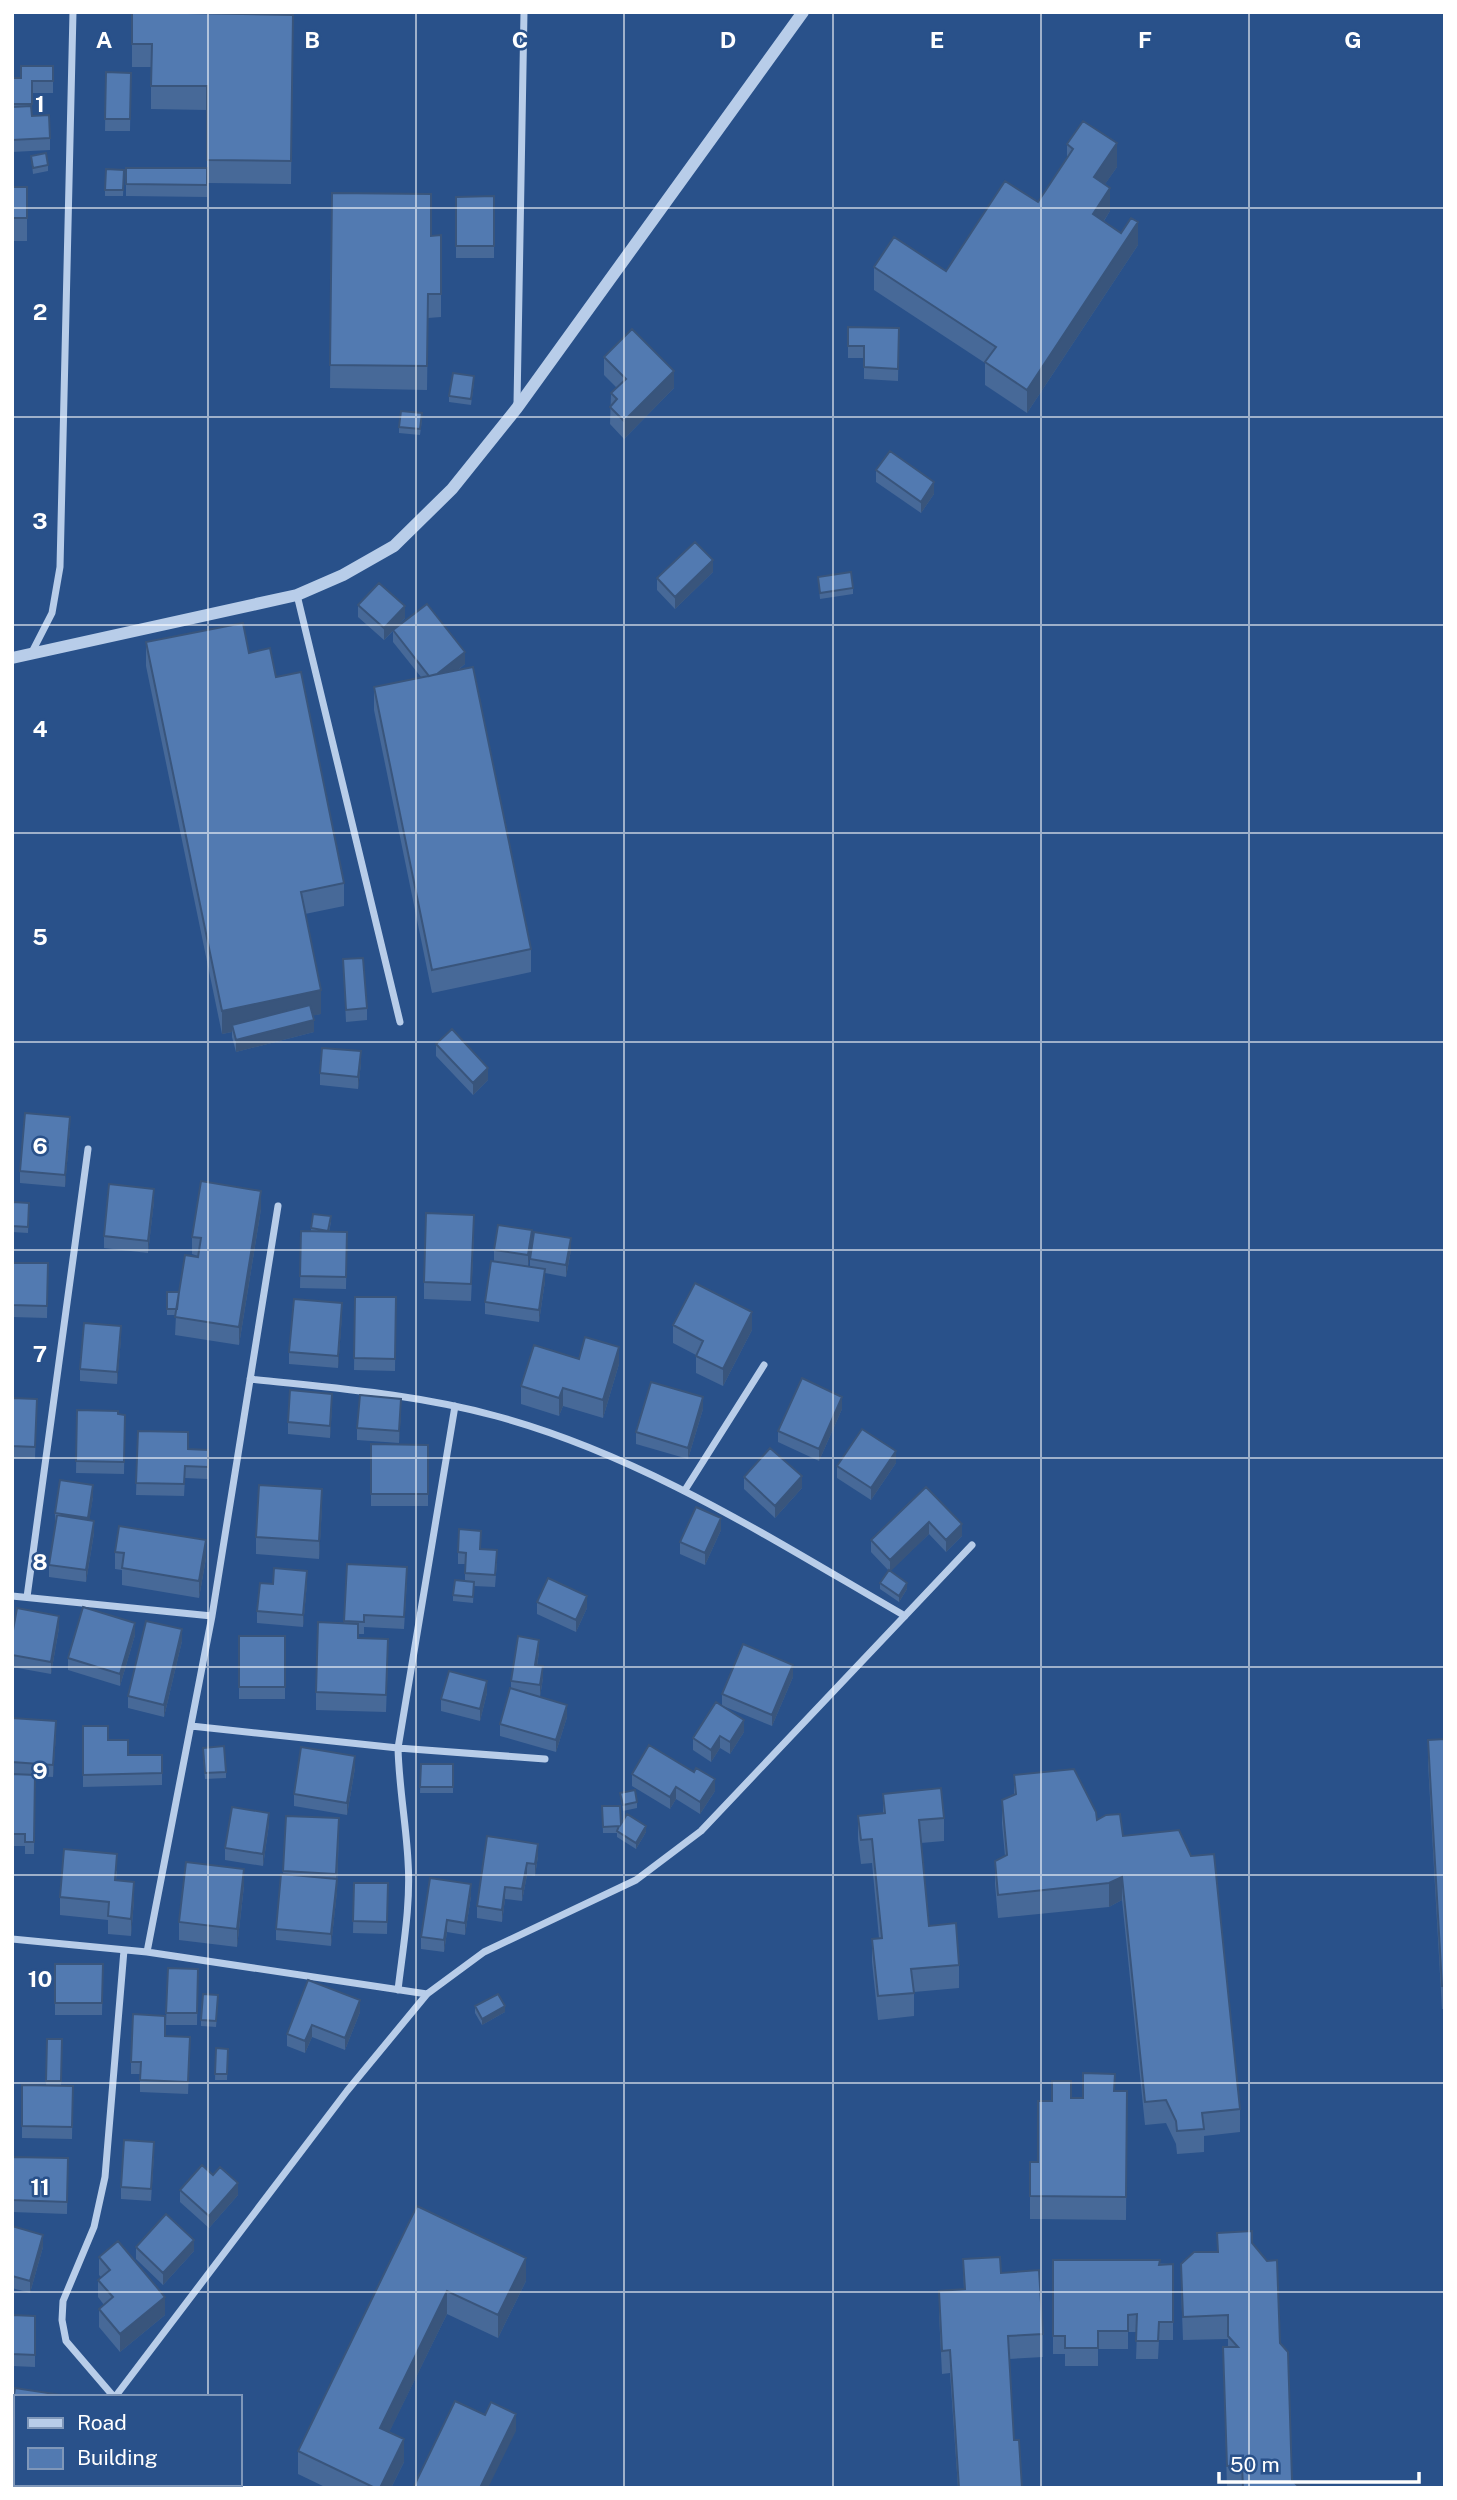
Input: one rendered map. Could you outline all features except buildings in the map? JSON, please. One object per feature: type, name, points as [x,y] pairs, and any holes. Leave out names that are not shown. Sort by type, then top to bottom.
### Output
[{"type":"street","points":[[32,653],[52,613],[60,567],[73,12]]},
{"type":"street","points":[[517,408],[524,12]]},
{"type":"street","points":[[12,658],[297,595],[343,575],[394,546],[452,489],[517,408],[803,12]]},
{"type":"street","points":[[297,595],[400,1023]]},
{"type":"street","points":[[27,1597],[88,1149]]},
{"type":"street","points":[[147,1952],[212,1616],[278,1206]]},
{"type":"street","points":[[685,1490],[764,1365]]},
{"type":"street","points":[[250,1379],[399,1395],[455,1406],[498,1416],[585,1445],[685,1490],[905,1616]]},
{"type":"street","points":[[398,1990],[409,1897],[398,1748],[455,1406]]},
{"type":"street","points":[[117,2395],[347,2091],[427,1994],[484,1952],[636,1880],[701,1831],[972,1545]]},
{"type":"street","points":[[12,1596],[212,1616]]},
{"type":"street","points":[[191,1726],[398,1748],[545,1759]]},
{"type":"street","points":[[12,1939],[147,1952],[427,1994]]},
{"type":"street","points":[[113,2395],[66,2341],[62,2320],[63,2301],[94,2227],[105,2177],[124,1950]]}]
